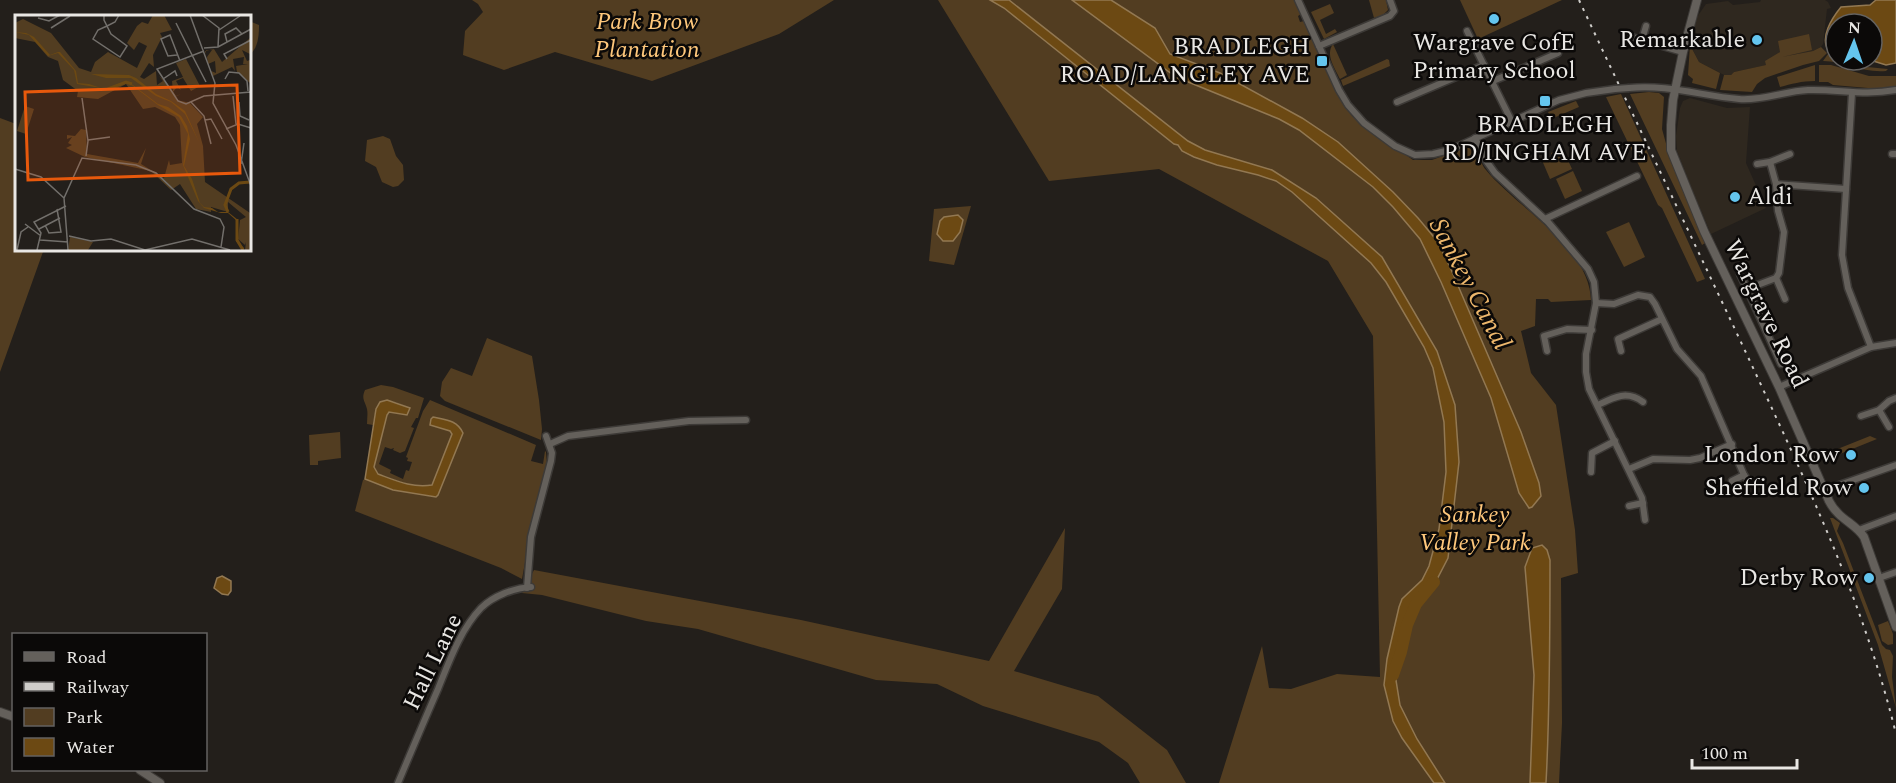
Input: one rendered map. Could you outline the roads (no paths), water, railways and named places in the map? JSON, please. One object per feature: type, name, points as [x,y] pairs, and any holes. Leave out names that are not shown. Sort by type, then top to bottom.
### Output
[{"type":"street","points":[[1298,0],[1348,105],[1365,123],[1395,146],[1415,155],[1450,150],[1570,97],[1615,89],[1652,86],[1675,88],[1741,100],[1760,99],[1806,90],[1852,93],[1896,90]]},
{"type":"street","points":[[1319,46],[1390,16],[1394,11],[1390,0]]},
{"type":"street","name":"Wargrave Road","points":[[1697,0],[1675,88],[1670,145],[1674,159],[1704,231],[1779,387],[1833,510],[1859,530],[1864,537],[1895,623]]},
{"type":"street","points":[[1642,40],[1646,26]]},
{"type":"street","points":[[1467,31],[1512,122]]},
{"type":"street","points":[[1628,36],[1683,52]]},
{"type":"street","points":[[1493,81],[1558,53]]},
{"type":"street","points":[[1397,102],[1484,65]]},
{"type":"street","points":[[1852,93],[1841,245],[1844,275],[1871,346]]},
{"type":"street","points":[[1475,138],[1495,173],[1545,219],[1588,269],[1594,282],[1596,303],[1586,354],[1589,389],[1629,469],[1643,503],[1645,520]]},
{"type":"street","points":[[1757,164],[1770,162],[1790,154]]},
{"type":"street","points":[[1747,290],[1776,278],[1779,273],[1784,232],[1770,162]]},
{"type":"street","points":[[1545,219],[1637,176]]},
{"type":"street","points":[[1776,184],[1846,189]]},
{"type":"street","points":[[1740,274],[1781,364]]},
{"type":"street","points":[[1776,278],[1785,299]]},
{"type":"street","points":[[1596,303],[1614,304],[1638,295],[1650,297],[1677,349],[1701,376],[1750,483]]},
{"type":"street","points":[[1621,351],[1618,339],[1662,319]]},
{"type":"street","points":[[1547,351],[1544,336],[1567,329],[1592,330]]},
{"type":"street","points":[[1779,387],[1871,346],[1896,343]]},
{"type":"street","points":[[1598,405],[1619,396],[1635,396],[1643,402]]},
{"type":"street","points":[[1862,416],[1879,410],[1896,398]]},
{"type":"street","points":[[1879,410],[1889,427]]},
{"type":"street","points":[[546,436],[550,444],[568,436],[689,421],[746,420]]},
{"type":"street","points":[[1591,472],[1592,453],[1615,441]]},
{"type":"street","name":"Hall Lane","points":[[398,783],[452,654],[466,628],[487,603],[513,591],[529,588],[531,537],[551,461],[550,444]]},
{"type":"street","points":[[1629,469],[1653,459],[1700,458],[1732,444]]},
{"type":"street","points":[[1825,490],[1896,465]]},
{"type":"street","points":[[1732,482],[1744,474]]},
{"type":"street","points":[[1629,506],[1643,503]]},
{"type":"street","points":[[1859,530],[1896,516]]},
{"type":"street","points":[[1879,578],[1896,572]]},
{"type":"street","points":[[142,771],[160,783]]},
{"type":"water","points":[[990,0],[1009,0],[1188,141],[1205,150],[1272,170],[1316,198],[1382,257],[1437,351],[1455,405],[1459,462],[1448,558],[1433,587],[1413,604],[1395,674],[1400,705],[1417,739],[1445,783],[1434,783],[1402,738],[1393,721],[1384,685],[1387,659],[1402,599],[1422,580],[1429,566],[1439,529],[1446,472],[1444,422],[1433,368],[1424,347],[1386,282],[1371,263],[1292,192],[1276,181],[1217,165],[1182,151],[1178,145],[1004,8]]},
{"type":"water","points":[[1072,0],[1111,0],[1155,28],[1170,54],[1220,73],[1302,118],[1338,142],[1418,218],[1438,242],[1521,432],[1539,483],[1541,496],[1532,507],[1529,508],[1519,493],[1491,398],[1441,282],[1420,239],[1393,207],[1373,187],[1299,130],[1279,119],[1176,77]]},
{"type":"water","points":[[1876,0],[1896,0],[1896,63],[1884,64],[1884,12],[1838,12],[1841,7],[1870,5]]},
{"type":"water","points":[[958,215],[963,220],[960,232],[953,241],[943,241],[937,234],[940,221],[944,217]]},
{"type":"water","points":[[387,400],[410,408],[407,415],[389,412],[387,415],[374,467],[378,474],[411,485],[432,485],[452,434],[450,431],[430,425],[431,419],[433,417],[451,421],[461,429],[463,433],[436,497],[393,490],[365,479],[376,409],[380,402]]},
{"type":"water","points":[[1542,545],[1547,550],[1550,560],[1546,783],[1530,783],[1534,675],[1525,567],[1532,548]]},
{"type":"water","points":[[222,576],[231,581],[231,591],[228,595],[214,588],[217,578]]},
{"type":"waterway","points":[[1393,675],[1407,625],[1416,604],[1434,582]]},
{"type":"railway","points":[[1579,0],[1816,505],[1869,640],[1896,734]]},
{"type":"place","name":"Wargrave CofE Primary School","points":[[1494,19]]},
{"type":"place","name":"Remarkable","points":[[1757,40]]},
{"type":"place","name":"BRADLEGH ROAD/LANGLEY AVE","points":[[1322,61]]},
{"type":"place","name":"BRADLEGH RD/INGHAM AVE","points":[[1545,101]]},
{"type":"place","name":"Aldi","points":[[1735,197]]},
{"type":"place","name":"London Row","points":[[1851,455]]},
{"type":"place","name":"Sheffield Row","points":[[1864,488]]},
{"type":"place","name":"Derby Row","points":[[1869,578]]},
{"type":"park label","name":"Park Brow Plantation","points":[[647,36]]},
{"type":"park label","name":"Sankey Valley Park","points":[[1475,529]]},
{"type":"water label","name":"Sankey Canal","points":[[1470,284]]}]
